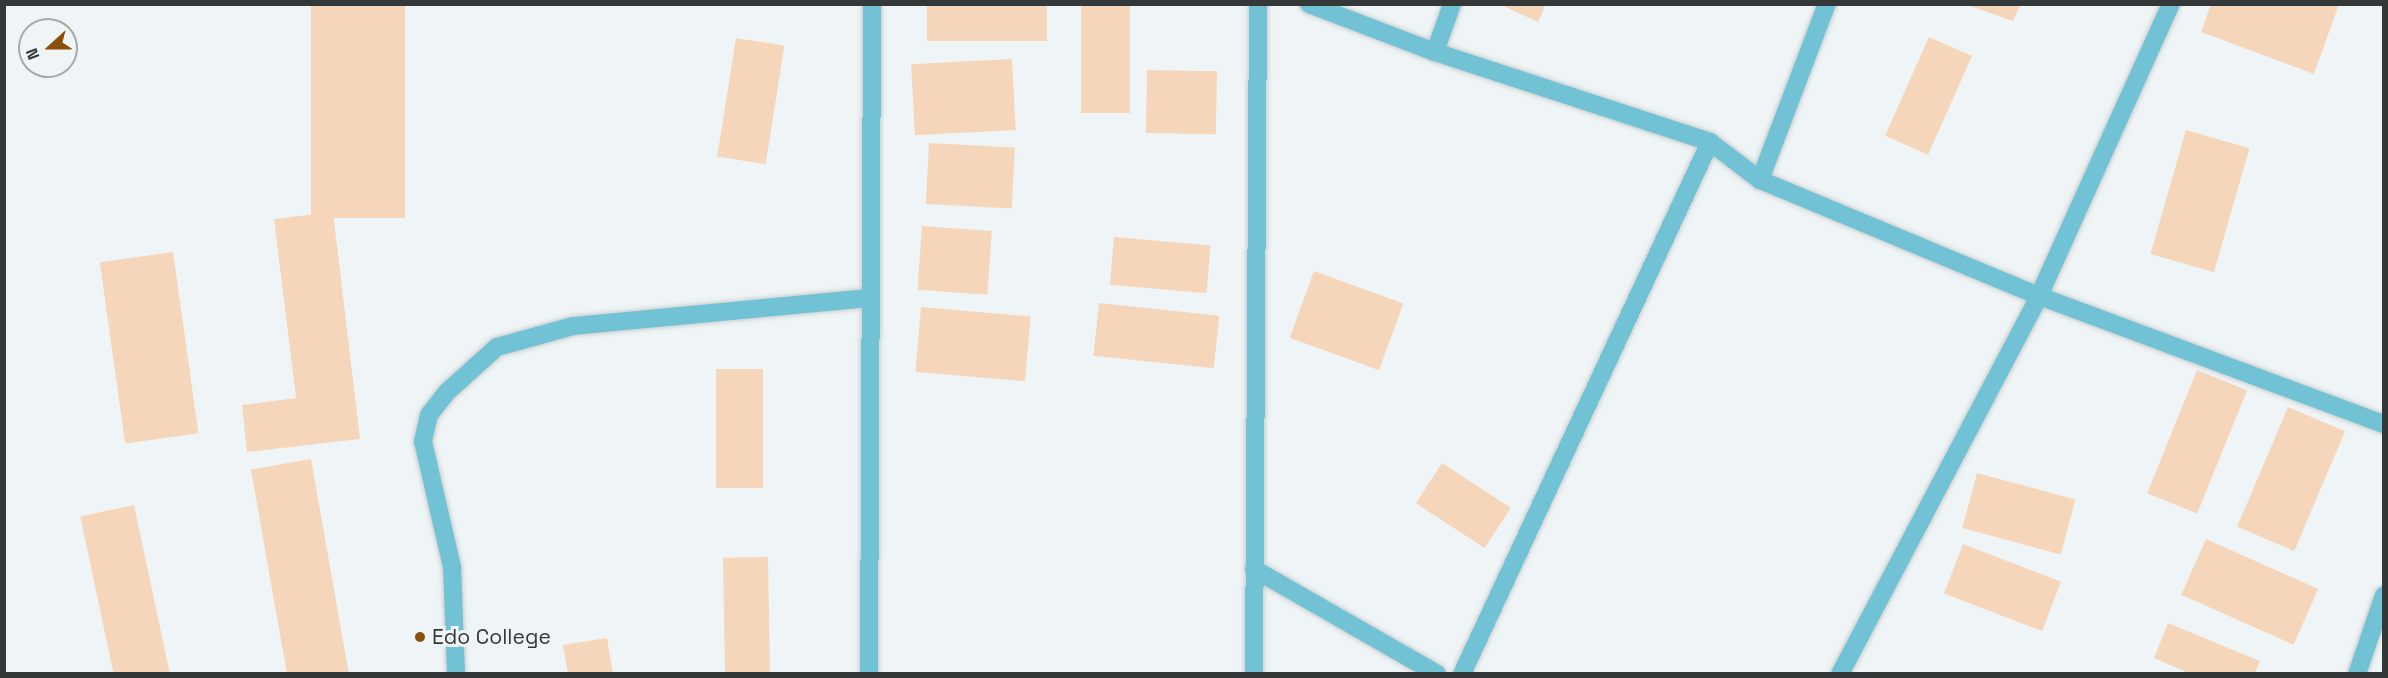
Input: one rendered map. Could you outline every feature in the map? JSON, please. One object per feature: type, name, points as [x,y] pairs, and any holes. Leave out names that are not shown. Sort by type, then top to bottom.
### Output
[{"type":"street","points":[[869,674],[872,4]]},
{"type":"street","points":[[1254,674],[1258,4]]},
{"type":"street","points":[[1309,4],[1435,52],[1710,142],[1760,180],[2039,296],[2384,424]]},
{"type":"street","points":[[1435,52],[1452,4]]},
{"type":"street","points":[[1760,180],[1827,4]]},
{"type":"street","points":[[1840,674],[2039,296],[2171,4]]},
{"type":"street","points":[[1462,674],[1710,142]]},
{"type":"street","points":[[456,674],[452,567],[423,441],[429,415],[447,392],[497,347],[573,326],[871,298]]},
{"type":"street","points":[[1254,569],[1437,674]]},
{"type":"street","points":[[2357,674],[2384,595]]},
{"type":"building","points":[[311,4],[405,4],[405,218],[311,218]]},
{"type":"building","points":[[927,4],[1047,4],[1047,41],[927,41]]},
{"type":"building","points":[[1081,4],[1130,4],[1130,113],[1081,113]]},
{"type":"building","points":[[1499,4],[1546,4],[1538,22]]},
{"type":"building","points":[[1964,4],[2021,4],[2013,21]]},
{"type":"building","points":[[2211,4],[2330,4],[2338,7],[2314,74],[2201,32]]},
{"type":"building","points":[[1929,37],[1972,56],[1928,155],[1885,136]]},
{"type":"building","points":[[736,38],[784,46],[766,164],[717,157]]},
{"type":"building","points":[[1012,59],[1016,130],[915,135],[911,64]]},
{"type":"building","points":[[1147,70],[1217,71],[1216,134],[1146,133]]},
{"type":"building","points":[[2186,130],[2249,148],[2214,272],[2150,254]]},
{"type":"building","points":[[929,143],[1015,148],[1012,208],[926,204]]},
{"type":"building","points":[[333,212],[360,439],[247,452],[242,405],[296,398],[274,219]]},
{"type":"building","points":[[922,226],[992,231],[987,295],[918,290]]},
{"type":"building","points":[[1114,237],[1211,245],[1206,293],[1110,285]]},
{"type":"building","points":[[173,252],[198,433],[125,444],[100,262]]},
{"type":"building","points":[[1314,271],[1403,303],[1379,370],[1290,338]]},
{"type":"building","points":[[1099,303],[1219,316],[1214,368],[1093,356]]},
{"type":"building","points":[[921,307],[1031,317],[1025,381],[915,372]]},
{"type":"building","points":[[716,369],[763,369],[763,488],[716,488]]},
{"type":"building","points":[[2197,370],[2247,390],[2197,514],[2147,493]]},
{"type":"building","points":[[2288,407],[2345,431],[2294,551],[2237,527]]},
{"type":"building","points":[[311,459],[349,674],[287,674],[251,470]]},
{"type":"building","points":[[1442,463],[1511,508],[1485,548],[1416,503]]},
{"type":"building","points":[[1977,473],[2076,499],[2061,554],[1962,528]]},
{"type":"building","points":[[134,505],[170,674],[114,674],[80,516]]},
{"type":"building","points":[[2206,539],[2318,589],[2294,645],[2181,595]]},
{"type":"building","points":[[1963,544],[2061,582],[2042,631],[1944,593]]},
{"type":"building","points":[[768,557],[770,674],[725,674],[723,558]]},
{"type":"building","points":[[2168,623],[2260,661],[2254,674],[2191,674],[2154,658]]},
{"type":"building","points":[[607,638],[613,674],[568,674],[563,645]]},
{"type":"place","name":"Edo College","points":[[420,637]]}]
